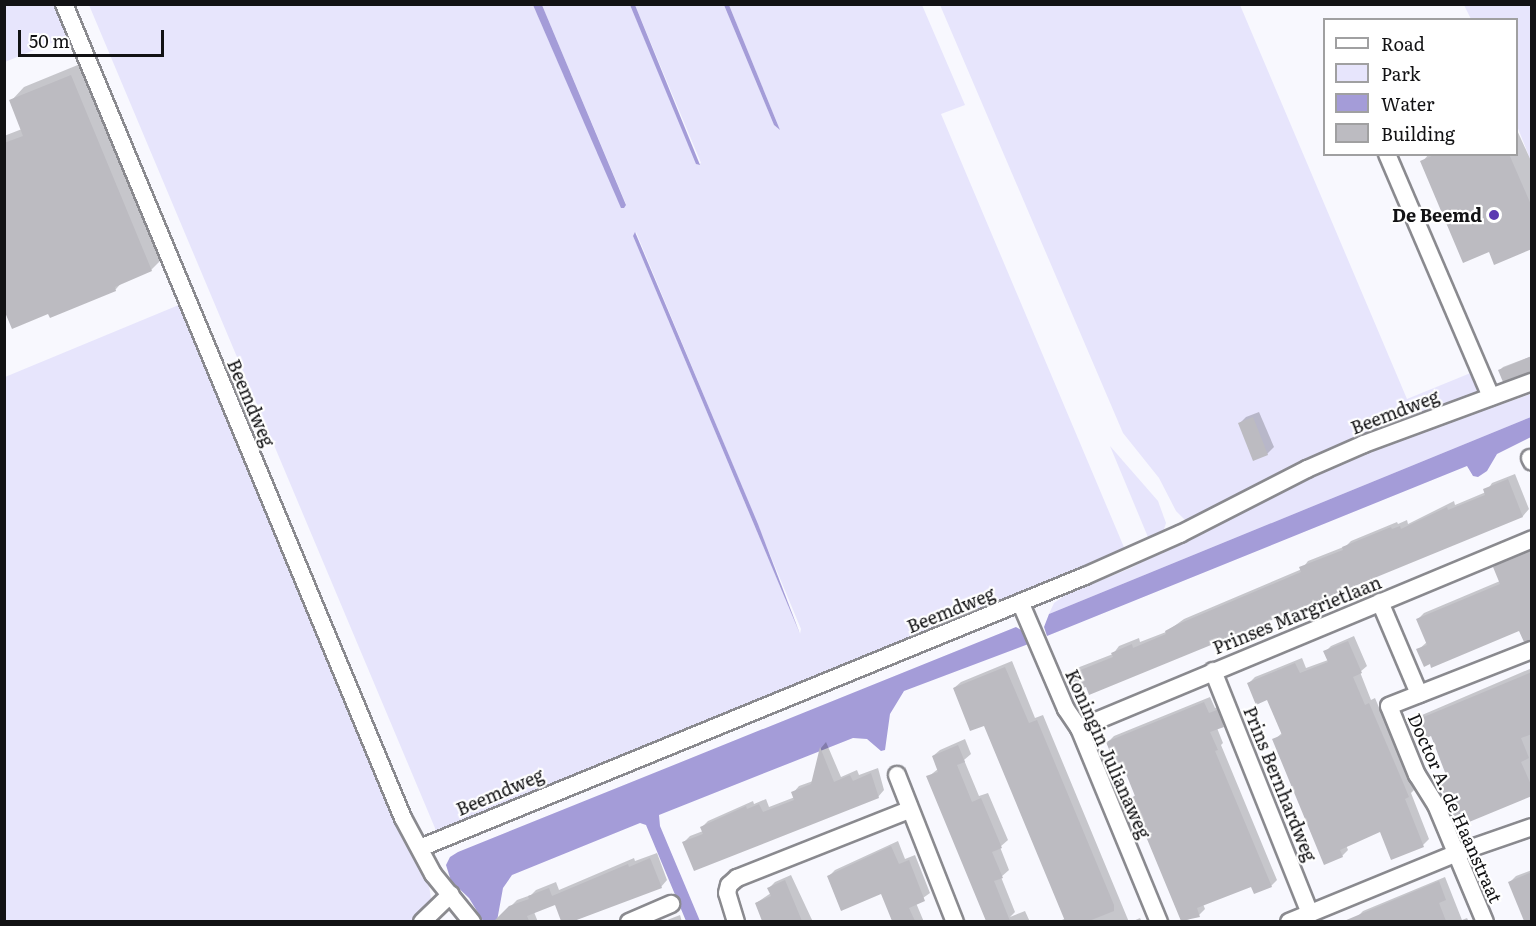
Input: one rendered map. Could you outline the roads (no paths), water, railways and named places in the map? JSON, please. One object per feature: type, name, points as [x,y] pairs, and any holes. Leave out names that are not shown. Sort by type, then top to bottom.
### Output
[{"type":"street","name":"Beemdweg","points":[[64,4],[403,818],[433,874],[472,921]]},
{"type":"street","points":[[1388,156],[1491,397]]},
{"type":"street","name":"Beemdweg","points":[[420,848],[559,789],[1021,604],[1180,534],[1307,468],[1364,444],[1532,382]]},
{"type":"street","name":"Prinses Margrietlaan","points":[[1079,728],[1532,539]]},
{"type":"street","points":[[1380,602],[1419,694],[1532,650]]},
{"type":"street","name":"Koningin Julianaweg","points":[[1021,604],[1066,709],[1079,728],[1159,921]]},
{"type":"street","name":"Prins Bernhardweg","points":[[1214,670],[1310,913]]},
{"type":"street","name":"Doctor A. de Haanstraat","points":[[1419,694],[1389,706],[1417,775],[1436,805],[1485,921]]},
{"type":"street","points":[[897,775],[955,921]]},
{"type":"street","points":[[736,921],[727,893],[729,885],[737,878],[909,810]]},
{"type":"street","points":[[1289,921],[1457,853],[1532,827]]},
{"type":"street","points":[[422,921],[451,894]]},
{"type":"street","points":[[629,921],[671,904]]},
{"type":"water","points":[[533,5],[542,5],[626,205],[624,208],[621,208]]},
{"type":"water","points":[[630,5],[635,5],[700,165],[696,164]]},
{"type":"water","points":[[724,5],[729,5],[780,130],[774,125]]},
{"type":"water","points":[[635,232],[758,524],[800,634],[633,236]]},
{"type":"water","points":[[1531,417],[1531,437],[1497,454],[1487,471],[1478,477],[1473,476],[1467,466],[1047,636],[1044,627],[1049,614]]},
{"type":"water","points":[[1016,627],[1028,634],[1031,643],[904,691],[890,714],[885,750],[881,751],[867,739],[853,738],[659,815],[660,826],[700,921],[686,921],[646,825],[640,823],[512,875],[503,888],[497,921],[483,921],[469,898],[451,881],[446,865],[450,857],[458,852]]},
{"type":"place","name":"De Beemd","points":[[1494,215]]}]
